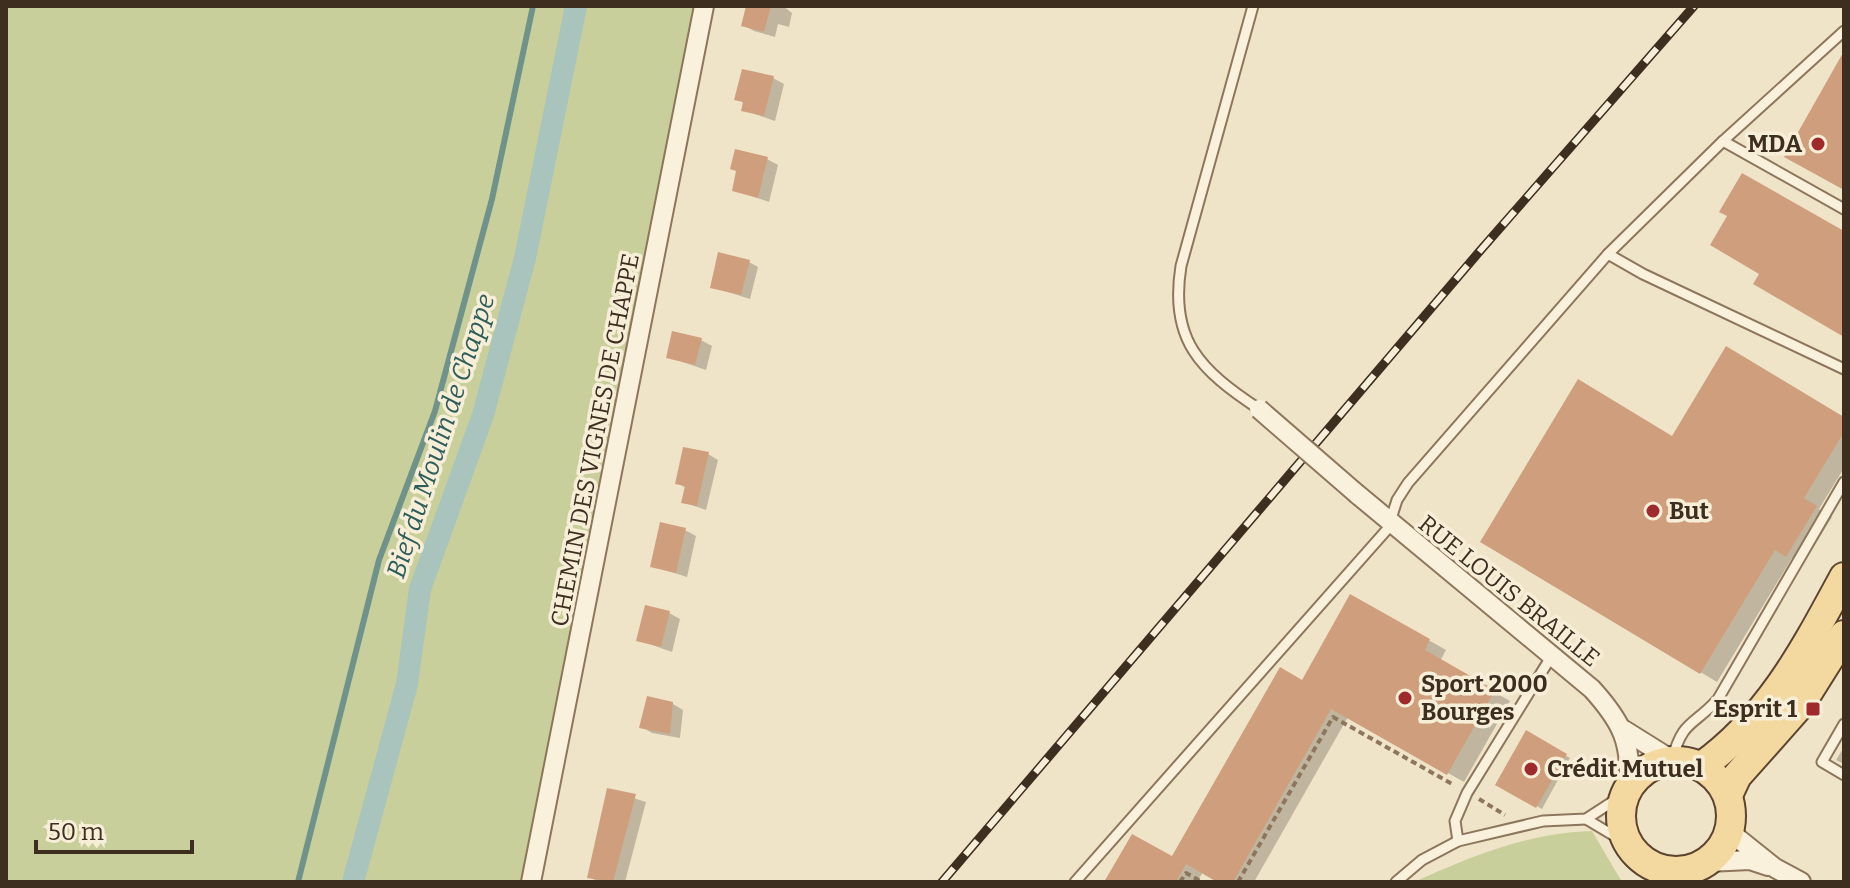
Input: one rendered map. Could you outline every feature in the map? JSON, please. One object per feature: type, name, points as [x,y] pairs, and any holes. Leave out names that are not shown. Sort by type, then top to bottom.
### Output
[{"type":"main road","points":[[1702,766],[1741,737],[1762,712],[1806,647],[1844,577]]},
{"type":"main road","points":[[1728,795],[1746,764],[1800,705],[1844,635]]},
{"type":"main road","points":[[1672,760],[1702,766],[1718,778],[1728,795],[1732,813],[1730,832],[1721,849],[1694,871],[1664,870],[1636,862],[1621,826],[1621,806],[1627,790],[1647,768],[1672,760]]},
{"type":"street","name":"CHEMIN DES VIGNES DE CHAPPE","points":[[531,882],[704,6]]},
{"type":"street","name":"RUE LOUIS BRAILLE","points":[[1259,409],[1390,524],[1592,689],[1624,730],[1672,760]]},
{"type":"street","name":"RUE LOUIS BRAILLE","points":[[1624,730],[1630,771],[1627,790]]},
{"type":"street","points":[[1730,832],[1775,868],[1801,882]]},
{"type":"street","points":[[1694,871],[1750,860],[1775,868]]},
{"type":"lane","points":[[1253,6],[1181,266],[1175,300],[1182,332],[1197,357],[1232,391],[1259,409]]},
{"type":"lane","points":[[1075,882],[1390,524],[1397,500],[1408,483],[1608,254],[1723,141],[1844,31]]},
{"type":"lane","points":[[1723,141],[1844,209]]},
{"type":"lane","points":[[1608,254],[1643,274],[1844,369]]},
{"type":"lane","points":[[1672,760],[1678,736],[1688,723],[1718,699],[1844,482]]},
{"type":"lane","points":[[1458,841],[1455,821],[1467,793],[1551,657]]},
{"type":"lane","points":[[1844,724],[1822,762],[1844,775]]},
{"type":"lane","points":[[1396,882],[1422,860],[1458,841],[1543,821],[1586,819],[1627,790]]},
{"type":"lane","points":[[1586,819],[1636,862]]},
{"type":"path","points":[[1238,882],[1333,717],[1504,812],[1506,829]]},
{"type":"path","points":[[1180,882],[1186,873],[1202,882]]},
{"type":"green space","points":[[6,6],[704,6],[531,882],[6,882]]},
{"type":"green space","points":[[1592,831],[1622,882],[1414,882],[1522,841]]},
{"type":"building","points":[[746,6],[771,6],[764,32],[741,26]]},
{"type":"building","name":"MDA","points":[[1844,51],[1844,190],[1784,157]]},
{"type":"building","points":[[742,69],[774,76],[764,116],[741,111],[743,102],[734,100]]},
{"type":"building","points":[[735,149],[768,157],[758,198],[732,191],[736,171],[730,169]]},
{"type":"building","points":[[1742,173],[1844,231],[1844,337],[1753,284],[1759,274],[1710,245],[1727,216],[1719,212]]},
{"type":"building","points":[[718,252],[750,260],[741,295],[710,288]]},
{"type":"building","points":[[672,331],[702,338],[695,365],[666,358]]},
{"type":"building","name":"But","points":[[1726,346],[1844,417],[1844,432],[1804,498],[1817,506],[1786,557],[1775,550],[1700,674],[1480,542],[1578,379],[1672,436]]},
{"type":"building","points":[[683,447],[709,452],[697,506],[681,503],[685,486],[675,484]]},
{"type":"building","points":[[660,522],[686,528],[676,573],[650,567]]},
{"type":"building","points":[[1350,594],[1430,639],[1425,650],[1495,690],[1447,775],[1331,709],[1233,882],[1217,882],[1186,864],[1176,882],[1104,882],[1132,834],[1172,856],[1280,667],[1302,680]]},
{"type":"building","points":[[645,605],[670,611],[661,647],[636,641]]},
{"type":"building","points":[[647,696],[673,702],[670,734],[639,728]]},
{"type":"building","name":"Crédit Mutuel","points":[[1526,730],[1567,754],[1536,808],[1495,785]]},
{"type":"building","points":[[607,788],[636,794],[613,882],[587,878]]},
{"type":"waterway","points":[[298,882],[379,560],[435,411],[492,199],[533,6]]},
{"type":"waterway","name":"Bief du Moulin de Chappe","points":[[353,882],[407,684],[420,589],[483,415],[525,258],[576,6]]},
{"type":"railway","points":[[942,882],[1479,252],[1694,6]]},
{"type":"place","name":"MDA","points":[[1818,144]]},
{"type":"place","name":"But","points":[[1653,511]]},
{"type":"place","name":"Sport 2000 Bourges","points":[[1405,698]]},
{"type":"place","name":"Esprit 1","points":[[1813,709]]},
{"type":"place","name":"Crédit Mutuel","points":[[1531,769]]}]
